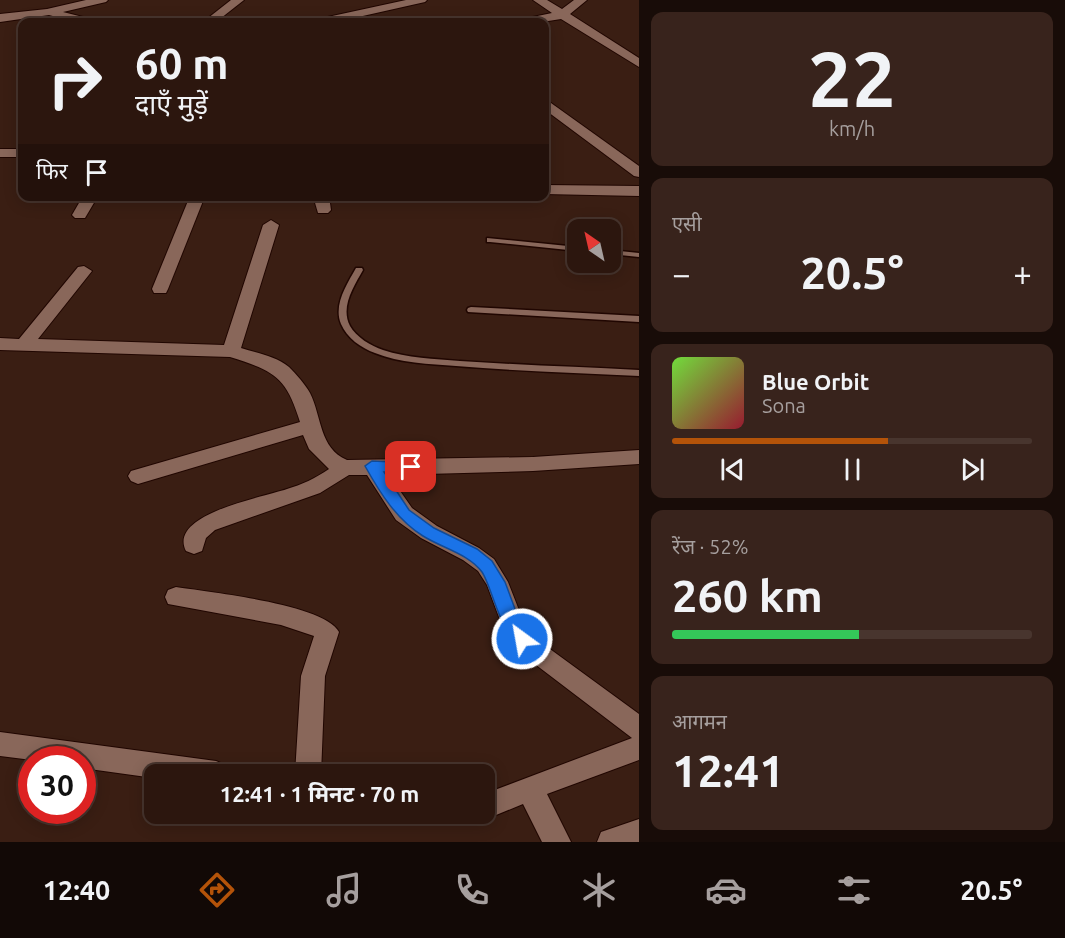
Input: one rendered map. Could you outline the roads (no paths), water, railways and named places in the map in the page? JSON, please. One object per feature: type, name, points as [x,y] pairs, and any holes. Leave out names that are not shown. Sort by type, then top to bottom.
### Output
[{"type":"street","points":[[0,18],[47,12],[102,0]]},
{"type":"street","points":[[214,18],[238,0]]},
{"type":"street","points":[[341,18],[421,0]]},
{"type":"street","points":[[539,0],[639,63]]},
{"type":"street","points":[[547,18],[562,15],[581,0]]},
{"type":"street","points":[[47,12],[71,18]]},
{"type":"street","points":[[549,106],[639,173]]},
{"type":"street","points":[[0,153],[18,153]]},
{"type":"street","points":[[549,189],[639,191]]},
{"type":"street","points":[[80,215],[88,201]]},
{"type":"street","points":[[160,289],[196,201]]},
{"type":"street","points":[[231,351],[271,225]]},
{"type":"street","points":[[24,344],[84,271]]},
{"type":"street","points":[[0,344],[231,351],[270,363],[282,370],[301,394],[316,444],[334,463],[345,468],[521,465],[639,457]]},
{"type":"street","points":[[138,476],[311,426]]},
{"type":"street","points":[[372,466],[404,514],[429,532],[471,554],[486,565],[497,582],[514,629],[531,648],[639,729]]},
{"type":"street","points":[[194,545],[199,530],[207,524],[309,491],[329,481],[345,468]]},
{"type":"street","points":[[176,597],[267,613],[317,625],[327,632],[313,676],[309,764]]},
{"type":"street","points":[[0,744],[144,764]]},
{"type":"street","points":[[495,804],[532,792],[639,748]]},
{"type":"street","points":[[532,792],[556,838]]},
{"type":"street","points":[[611,842],[639,833]]},
{"type":"lane","points":[[490,240],[567,248]]},
{"type":"lane","points":[[621,253],[639,255]]},
{"type":"lane","points":[[359,270],[345,296],[342,309],[345,322],[351,333],[363,344],[380,352],[457,363],[639,373]]},
{"type":"lane","points":[[471,310],[639,319]]}]
